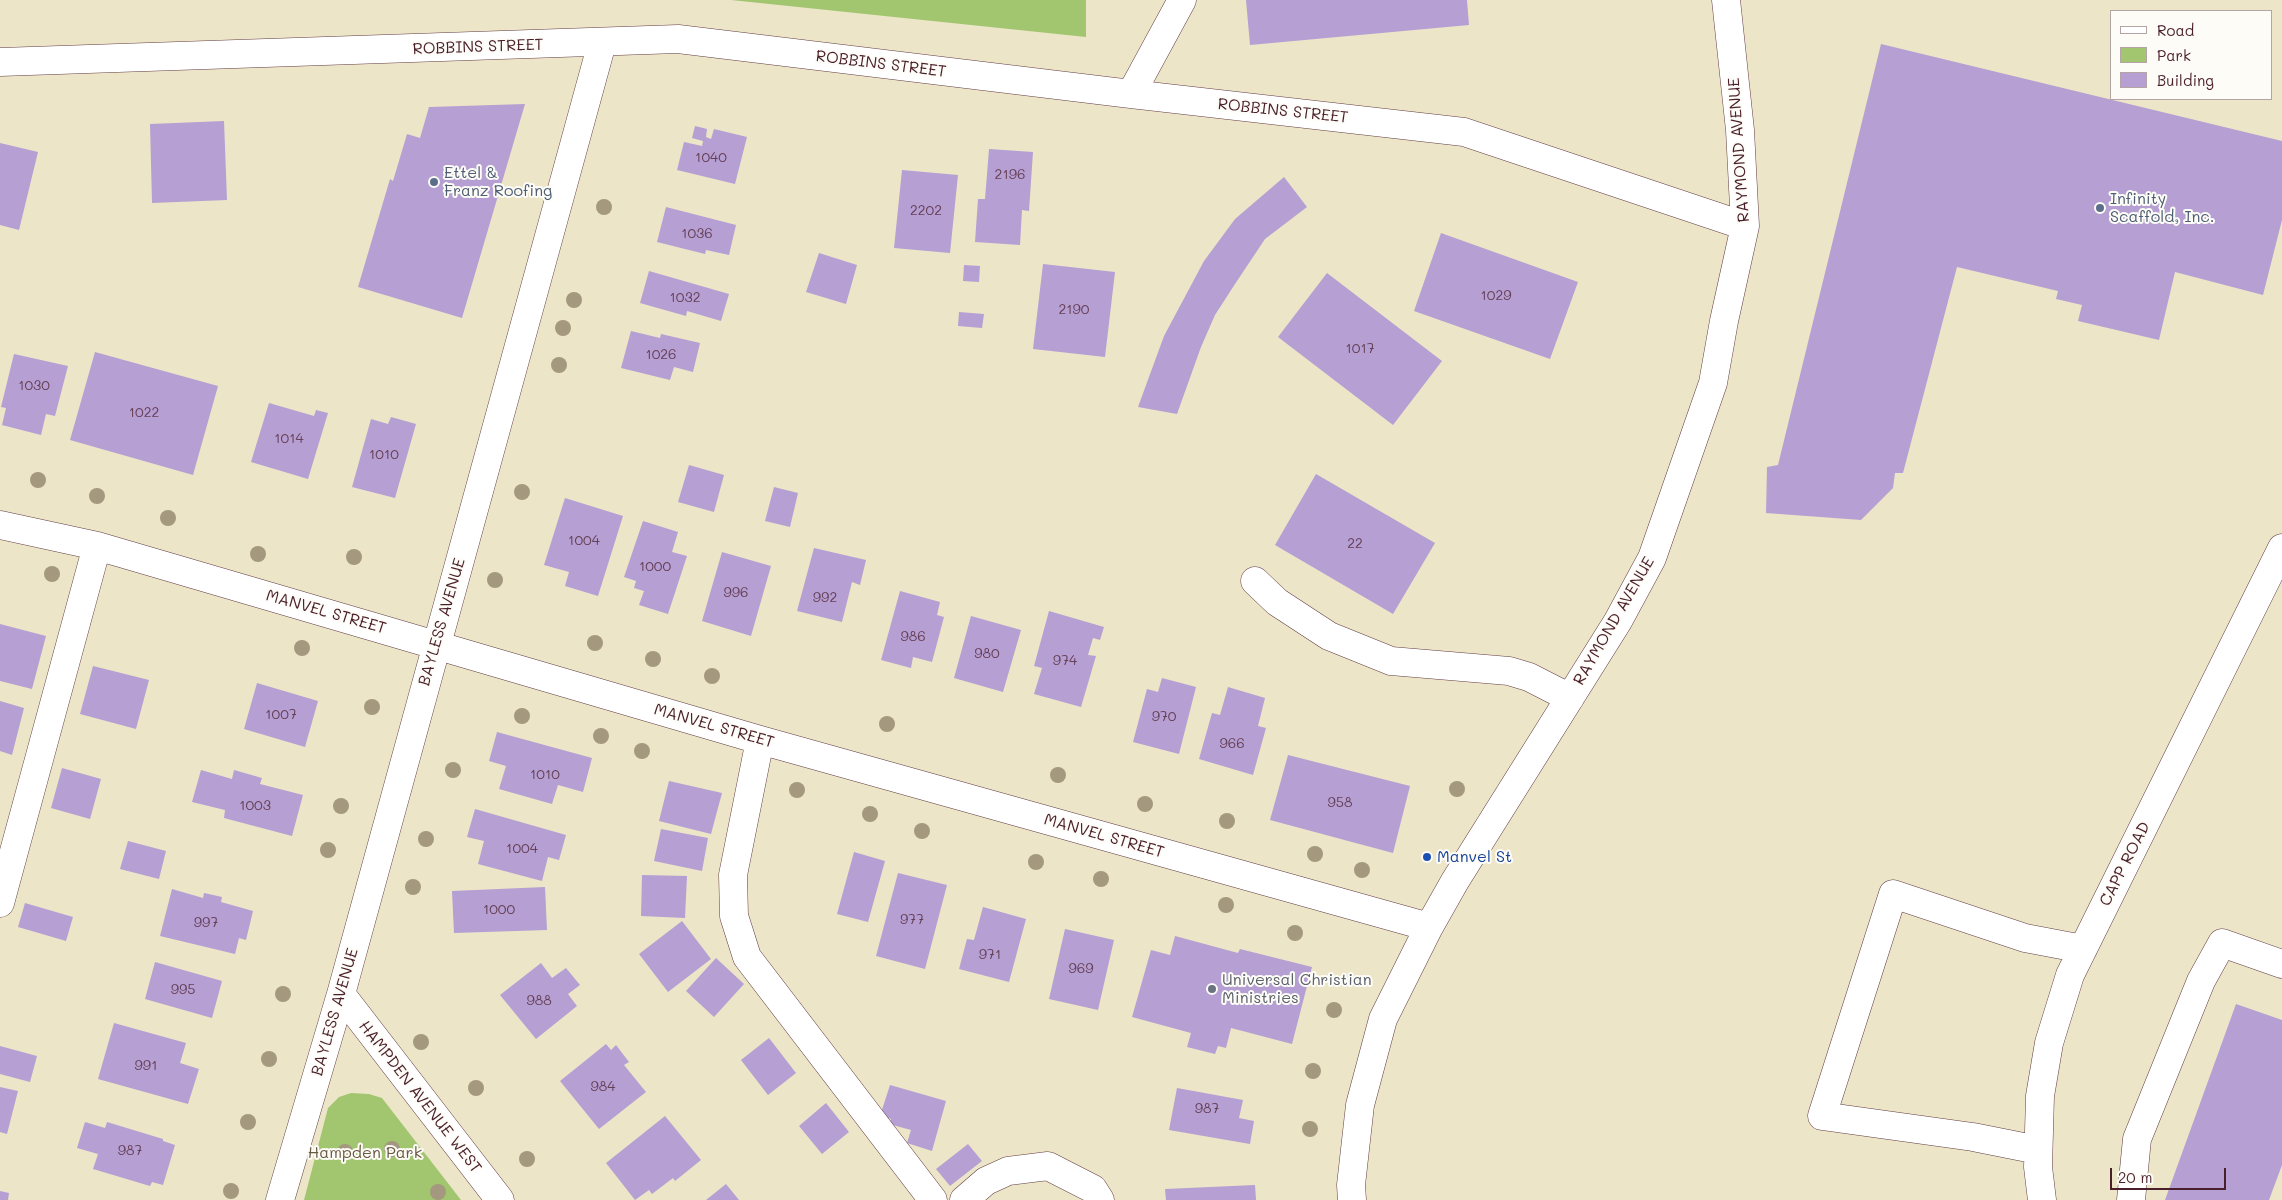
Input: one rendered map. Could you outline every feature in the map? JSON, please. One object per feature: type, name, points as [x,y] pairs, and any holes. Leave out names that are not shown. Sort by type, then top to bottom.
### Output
[{"type":"street","points":[[1131,94],[1182,0]]},
{"type":"street","name":"RAYMOND AVENUE","points":[[1352,1200],[1351,1185],[1360,1105],[1383,1019],[1455,881],[1618,621],[1652,558],[1713,383],[1724,321],[1745,226],[1740,130],[1726,0]]},
{"type":"street","name":"ROBBINS STREET","points":[[0,62],[678,39],[1464,132],[1745,226]]},
{"type":"street","name":"BAYLESS AVENUE","points":[[280,1200],[341,994],[602,43]]},
{"type":"street","name":"MANVEL STREET","points":[[0,525],[97,546],[760,740],[1429,928]]},
{"type":"street","points":[[0,902],[97,546]]},
{"type":"street","name":"CAPP ROAD","points":[[2042,1200],[2038,1150],[2040,1096],[2049,1043],[2070,975],[2172,774],[2282,548]]},
{"type":"street","points":[[1255,581],[1277,602],[1329,636],[1391,661],[1462,665],[1509,671],[1529,677],[1570,698]]},
{"type":"street","points":[[760,740],[733,875],[734,916],[747,957],[933,1200]]},
{"type":"street","points":[[2038,1150],[1972,1137],[1822,1116],[1893,894],[2025,938],[2083,949]]},
{"type":"street","points":[[2131,1200],[2137,1139],[2201,981],[2222,943],[2282,964]]},
{"type":"street","name":"HAMPDEN AVENUE WEST","points":[[341,994],[500,1200]]},
{"type":"street","points":[[964,1200],[986,1181],[1008,1171],[1048,1166],[1093,1189],[1100,1200]]},
{"type":"green space","points":[[731,0],[1086,0],[1086,37]]},
{"type":"green space","name":"Hampden Park","points":[[351,1093],[369,1094],[382,1098],[461,1200],[304,1200],[328,1108],[339,1097]]},
{"type":"building","points":[[1246,0],[1467,0],[1469,25],[1250,45]]},
{"type":"building","points":[[1881,44],[2282,141],[2282,220],[2263,295],[2175,272],[2159,340],[2078,321],[2082,305],[2056,299],[2058,291],[1957,267],[1903,473],[1895,473],[1893,488],[1861,520],[1766,513],[1767,467],[1778,465]]},
{"type":"building","points":[[525,104],[462,318],[358,287],[390,179],[393,181],[407,134],[420,138],[429,107]]},
{"type":"building","points":[[224,121],[227,200],[152,203],[150,124]]},
{"type":"building","points":[[695,126],[707,129],[706,137],[711,139],[714,129],[747,137],[735,184],[677,170],[684,142],[702,146],[703,141],[692,138]]},
{"type":"building","points":[[0,143],[38,152],[19,230],[0,225]]},
{"type":"building","points":[[989,149],[1033,152],[1029,211],[1022,210],[1020,245],[975,242],[978,199],[985,199]]},
{"type":"building","points":[[902,170],[958,175],[950,253],[894,248]]},
{"type":"building","points":[[1284,177],[1307,207],[1265,239],[1215,315],[1201,347],[1177,414],[1138,407],[1164,336],[1204,261],[1235,219]]},
{"type":"building","points":[[666,207],[736,225],[729,255],[706,250],[705,254],[657,242]]},
{"type":"building","points":[[1441,233],[1578,282],[1550,359],[1414,311]]},
{"type":"building","points":[[819,253],[857,265],[846,304],[806,292]]},
{"type":"building","points":[[1043,264],[1115,272],[1105,357],[1033,349]]},
{"type":"building","points":[[964,265],[980,266],[979,282],[963,281]]},
{"type":"building","points":[[649,271],[729,294],[721,321],[687,311],[686,316],[640,303]]},
{"type":"building","points":[[1327,273],[1442,361],[1393,425],[1278,337]]},
{"type":"building","points":[[959,312],[984,314],[982,328],[958,326]]},
{"type":"building","points":[[631,331],[660,338],[661,334],[700,343],[693,372],[674,367],[670,380],[621,368]]},
{"type":"building","points":[[95,352],[218,386],[193,475],[70,440]]},
{"type":"building","points":[[14,354],[68,366],[55,416],[46,414],[41,435],[2,425],[6,408],[1,407]]},
{"type":"building","points":[[269,403],[314,416],[316,410],[328,413],[308,479],[251,462]]},
{"type":"building","points":[[391,417],[416,424],[395,498],[352,487],[371,419],[388,424]]},
{"type":"building","points":[[689,465],[724,475],[714,512],[678,502]]},
{"type":"building","points":[[1316,474],[1435,543],[1393,614],[1275,545]]},
{"type":"building","points":[[774,487],[798,493],[790,527],[765,521]]},
{"type":"building","points":[[565,498],[623,516],[598,596],[565,586],[569,572],[544,565]]},
{"type":"building","points":[[643,521],[678,532],[672,552],[687,556],[668,614],[639,605],[644,591],[634,588],[636,581],[624,577]]},
{"type":"building","points":[[814,548],[866,560],[860,585],[852,582],[842,622],[797,611]]},
{"type":"building","points":[[722,552],[771,566],[751,636],[702,621]]},
{"type":"building","points":[[900,591],[940,602],[937,615],[944,617],[932,662],[913,657],[911,668],[881,660]]},
{"type":"building","points":[[1049,611],[1104,627],[1100,640],[1093,638],[1088,655],[1096,656],[1081,707],[1034,694],[1042,668],[1034,666]]},
{"type":"building","points":[[971,616],[1021,630],[1003,692],[954,678]]},
{"type":"building","points":[[0,624],[46,636],[32,689],[0,681]]},
{"type":"building","points":[[93,666],[149,680],[136,729],[80,714]]},
{"type":"building","points":[[1162,678],[1196,687],[1179,754],[1133,742],[1147,689],[1158,692]]},
{"type":"building","points":[[257,683],[318,701],[305,747],[244,729]]},
{"type":"building","points":[[1228,687],[1265,698],[1258,726],[1266,728],[1253,775],[1199,759],[1212,713],[1220,715]]},
{"type":"building","points":[[0,701],[24,708],[12,755],[0,751]]},
{"type":"building","points":[[497,732],[592,758],[583,792],[558,785],[552,804],[499,789],[506,766],[489,761]]},
{"type":"building","points":[[1288,755],[1410,786],[1393,853],[1270,820]]},
{"type":"building","points":[[62,768],[101,779],[90,819],[51,808]]},
{"type":"building","points":[[201,770],[232,779],[234,770],[262,778],[260,784],[303,795],[292,836],[224,818],[225,810],[192,802]]},
{"type":"building","points":[[669,781],[722,793],[711,834],[659,821]]},
{"type":"building","points":[[475,809],[566,835],[559,860],[548,857],[542,881],[478,864],[484,841],[467,837]]},
{"type":"building","points":[[661,829],[708,838],[702,871],[654,861]]},
{"type":"building","points":[[128,841],[166,851],[159,879],[120,869]]},
{"type":"building","points":[[854,852],[885,861],[868,922],[837,914]]},
{"type":"building","points":[[898,873],[947,885],[925,969],[876,956]]},
{"type":"building","points":[[642,875],[687,876],[685,918],[641,916]]},
{"type":"building","points":[[545,887],[547,930],[454,933],[452,891]]},
{"type":"building","points":[[172,889],[203,898],[204,893],[222,897],[221,902],[253,911],[246,940],[239,938],[235,954],[160,936]]},
{"type":"building","points":[[25,903],[73,917],[66,941],[18,927]]},
{"type":"building","points":[[983,907],[1026,919],[1009,982],[959,969],[967,939],[974,940]]},
{"type":"building","points":[[682,921],[711,959],[668,992],[639,954]]},
{"type":"building","points":[[1065,929],[1114,940],[1098,1010],[1049,999]]},
{"type":"building","points":[[1175,936],[1238,953],[1240,949],[1312,967],[1292,1044],[1231,1028],[1226,1048],[1218,1046],[1215,1054],[1187,1047],[1191,1033],[1132,1017],[1151,950],[1170,955]]},
{"type":"building","points":[[716,958],[744,984],[714,1017],[686,991]]},
{"type":"building","points":[[155,962],[222,981],[212,1018],[145,999]]},
{"type":"building","points":[[541,963],[552,978],[566,968],[580,985],[568,994],[577,1006],[536,1039],[500,995]]},
{"type":"building","points":[[2236,1004],[2282,1020],[2282,1165],[2269,1200],[2165,1200]]},
{"type":"building","points":[[114,1023],[186,1043],[180,1063],[199,1069],[188,1104],[98,1079]]},
{"type":"building","points":[[769,1038],[796,1073],[768,1095],[741,1060]]},
{"type":"building","points":[[606,1044],[611,1050],[616,1045],[629,1062],[624,1065],[646,1092],[599,1129],[560,1081]]},
{"type":"building","points":[[0,1046],[37,1056],[30,1082],[0,1074]]},
{"type":"building","points":[[890,1085],[946,1101],[932,1151],[907,1143],[911,1130],[889,1124],[891,1119],[880,1116]]},
{"type":"building","points":[[0,1087],[18,1091],[7,1134],[0,1132]]},
{"type":"building","points":[[1177,1088],[1243,1100],[1239,1118],[1254,1121],[1250,1144],[1169,1130]]},
{"type":"building","points":[[826,1103],[849,1132],[822,1154],[799,1126]]},
{"type":"building","points":[[665,1116],[701,1160],[675,1181],[673,1178],[652,1194],[649,1190],[635,1200],[606,1163]]},
{"type":"building","points":[[85,1122],[105,1128],[107,1122],[163,1139],[163,1141],[175,1145],[163,1185],[152,1182],[150,1186],[93,1169],[98,1154],[77,1148]]},
{"type":"building","points":[[968,1144],[982,1161],[950,1186],[936,1169]]},
{"type":"building","points":[[726,1184],[739,1200],[706,1200]]},
{"type":"building","points":[[1255,1185],[1256,1200],[1166,1200],[1165,1189]]},
{"type":"building","points":[[0,1191],[9,1193],[8,1200],[0,1200]]},
{"type":"place","name":"Ettel & Franz Roofing","points":[[434,182]]},
{"type":"place","name":"Infinity Scaffold, Inc.","points":[[2100,208]]},
{"type":"place","name":"Manvel St","points":[[1427,857]]},
{"type":"place","name":"Universal Christian Ministries","points":[[1212,989]]}]
